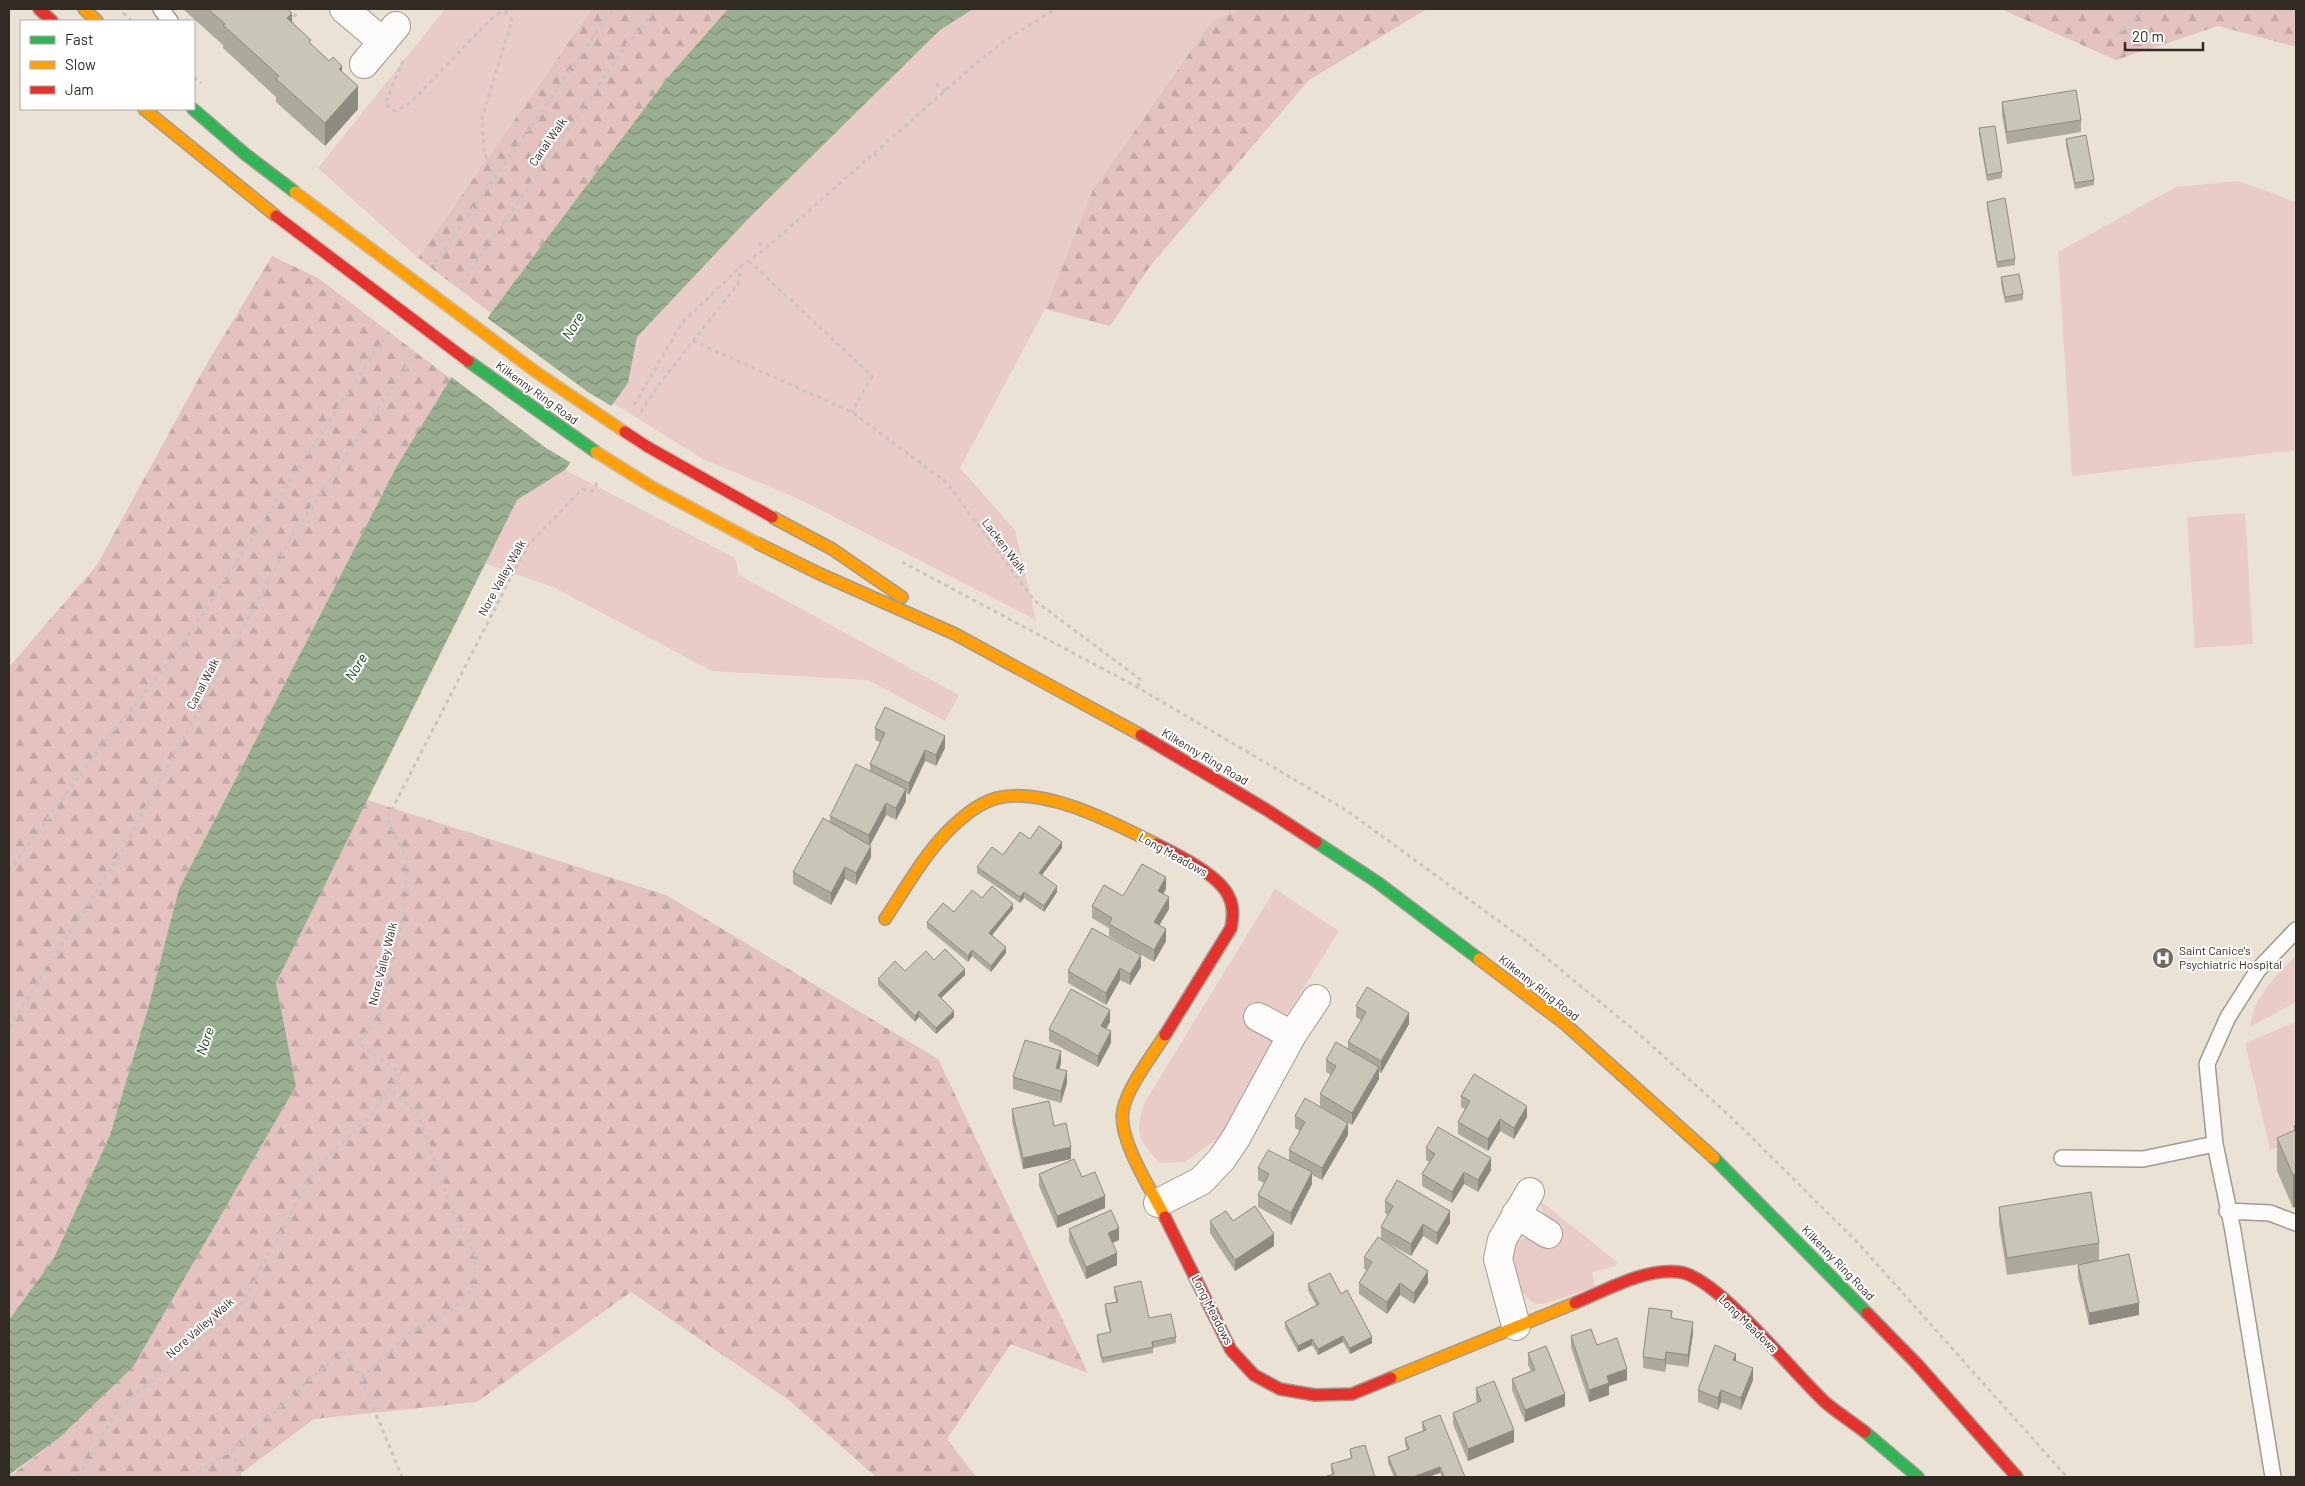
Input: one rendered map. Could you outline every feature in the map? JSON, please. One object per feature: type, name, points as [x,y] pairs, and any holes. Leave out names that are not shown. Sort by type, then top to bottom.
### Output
[{"type":"main road","points":[[38,9],[51,20]]},
{"type":"main road","points":[[84,9],[96,20]]},
{"type":"main road","name":"Kilkenny Ring Road","points":[[145,110],[276,216],[514,395],[596,452],[652,487],[757,543],[820,574],[955,634],[1122,724],[1267,810],[1377,882],[1564,1024],[1736,1178],[1917,1364],[2017,1477]]},
{"type":"main road","name":"Kilkenny Ring Road","points":[[194,110],[245,154],[544,377],[648,447],[832,549],[955,634]]},
{"type":"main road","name":"Long Meadows","points":[[885,919],[950,827],[968,810],[992,799],[1019,795],[1077,809],[1131,832],[1209,874],[1226,891],[1234,909],[1231,928],[1127,1097],[1121,1112],[1121,1124],[1128,1143],[1231,1350],[1257,1378],[1289,1394],[1322,1396],[1352,1394],[1516,1326],[1595,1297],[1650,1274],[1681,1272],[1707,1286],[1729,1303],[1826,1403],[1878,1441],[1918,1477]]},
{"type":"street","points":[[344,9],[389,34],[364,64]]},
{"type":"street","points":[[1158,1204],[1201,1181],[1221,1160],[1236,1138],[1292,1035],[1316,998]]},
{"type":"street","points":[[1258,1017],[1292,1035]]},
{"type":"street","points":[[1516,1326],[1498,1259],[1502,1240],[1523,1203],[1548,1234]]},
{"type":"lane","points":[[162,9],[169,20]]},
{"type":"lane","points":[[2273,1477],[2215,1144],[2208,1064],[2228,1016],[2258,970],[2296,930]]},
{"type":"lane","points":[[2062,1158],[2143,1159],[2215,1144]]},
{"type":"lane","points":[[2227,1210],[2270,1213],[2296,1223]]},
{"type":"path","points":[[119,9],[131,20]]},
{"type":"path","points":[[290,27],[297,9]]},
{"type":"path","points":[[432,268],[613,9]]},
{"type":"path","name":"Canal Walk","points":[[459,288],[623,50],[656,9]]},
{"type":"path","points":[[634,407],[682,323],[741,266],[766,249],[1000,44],[1055,9]]},
{"type":"path","points":[[2116,36],[2145,9]]},
{"type":"path","points":[[404,59],[386,104],[395,111],[410,103],[496,14],[506,12],[512,20],[482,118],[484,152],[495,178]]},
{"type":"path","points":[[936,84],[946,92]]},
{"type":"path","points":[[874,153],[878,157]]},
{"type":"path","points":[[759,243],[766,249]]},
{"type":"path","points":[[749,261],[872,376],[852,412]]},
{"type":"path","points":[[636,420],[660,383],[738,284],[741,266]]},
{"type":"path","points":[[9,871],[103,744],[176,654],[389,332]]},
{"type":"path","name":"Lacken Walk","points":[[693,341],[852,412],[946,482],[1034,600],[1141,680],[1137,687],[896,558]]},
{"type":"path","name":"Canal Walk","points":[[9,1027],[123,850],[294,532],[416,352]]},
{"type":"path","name":"Nore Valley Walk","points":[[78,1477],[118,1409],[241,1305],[314,1171],[372,1112],[400,1073],[358,1043],[379,1016],[404,914],[407,859],[387,819],[527,546],[582,489],[592,490],[602,475]]},
{"type":"path","points":[[361,1378],[413,1331],[452,1310],[472,1290],[476,1258],[450,1204],[417,1112],[389,1089]]},
{"type":"path","points":[[191,1477],[232,1450],[343,1350],[361,1378],[402,1477]]},
{"type":"path","points":[[232,1450],[240,1477]]},
{"type":"shaded area","points":[[445,9],[592,9],[418,258],[318,168]]},
{"type":"shaded area","points":[[973,9],[1241,9],[1212,21],[1093,190],[1045,309],[960,468],[1015,530],[1036,620],[801,500],[703,459],[613,403],[628,383],[637,337],[750,217],[940,30]]},
{"type":"shaded area","points":[[2238,181],[2296,202],[2296,450],[2072,476],[2058,252],[2176,187]]},
{"type":"shaded area","points":[[565,470],[735,558],[739,575],[959,695],[945,721],[868,680],[712,671],[555,588],[485,563],[517,500]]},
{"type":"shaded area","points":[[2245,513],[2253,644],[2195,648],[2187,517]]},
{"type":"shaded area","points":[[1275,889],[1339,931],[1284,1019],[1252,1002],[1242,1019],[1273,1040],[1225,1133],[1185,1162],[1160,1163],[1147,1148],[1140,1136],[1140,1122],[1145,1102]]},
{"type":"shaded area","points":[[2296,956],[2296,1002],[2250,1027],[2255,1007],[2260,997]]},
{"type":"shaded area","points":[[2296,1022],[2296,1140],[2270,1150],[2245,1043]]},
{"type":"shaded area","points":[[1539,1200],[1617,1262],[1615,1266],[1592,1272],[1595,1287],[1539,1304],[1525,1295],[1519,1285],[1511,1263],[1511,1252],[1515,1244],[1522,1239],[1528,1238],[1537,1240],[1550,1248],[1564,1227],[1544,1214]]},
{"type":"green space","points":[[592,9],[728,9],[668,77],[491,313],[418,258]]},
{"type":"green space","points":[[1241,9],[1427,9],[1309,80],[1150,266],[1110,326],[1045,309],[1093,190],[1212,21]]},
{"type":"green space","points":[[2001,9],[2296,9],[2296,47],[2218,26],[2116,60]]},
{"type":"green space","points":[[272,256],[318,278],[451,379],[398,464],[179,889],[147,1012],[110,1135],[54,1258],[9,1320],[9,667],[97,565],[205,367]]},
{"type":"green space","points":[[367,800],[666,895],[938,1059],[1088,1373],[1011,1344],[947,1439],[976,1477],[876,1477],[790,1401],[631,1292],[477,1402],[314,1419],[236,1477],[9,1477],[59,1438],[133,1367],[296,1086],[276,983]]},
{"type":"water","name":"Nore","points":[[728,9],[973,9],[940,30],[750,217],[637,337],[628,383],[565,470],[517,500],[276,983],[296,1086],[133,1367],[59,1438],[9,1475],[9,1320],[54,1258],[110,1135],[147,1012],[179,889],[398,464],[491,313],[668,77]]},
{"type":"pier","points":[[486,317],[588,392],[613,407],[573,464],[546,448],[450,376]]},
{"type":"building","points":[[208,9],[287,9],[292,13],[287,18],[311,40],[309,42],[329,61],[333,57],[342,66],[339,69],[358,86],[325,123],[276,79],[279,76]]},
{"type":"building","points":[[2076,90],[2081,120],[2007,132],[2002,102]]},
{"type":"building","points":[[1995,126],[2002,172],[1987,175],[1979,128]]},
{"type":"building","points":[[2086,135],[2094,180],[2075,183],[2066,139]]},
{"type":"building","points":[[2005,198],[2015,259],[1997,262],[1987,202]]},
{"type":"building","points":[[2019,274],[2023,294],[2005,297],[2001,277]]},
{"type":"building","points":[[885,707],[945,736],[936,755],[925,750],[909,783],[870,764],[885,733],[875,728]]},
{"type":"building","points":[[856,764],[906,789],[896,808],[886,803],[869,835],[830,816]]},
{"type":"building","points":[[823,818],[871,846],[856,873],[845,867],[831,893],[793,872]]},
{"type":"building","points":[[1039,826],[1062,842],[1039,873],[1057,886],[1044,906],[1024,892],[1020,897],[977,867],[992,847],[1003,855],[1020,832],[1030,839]]},
{"type":"building","points":[[1142,864],[1166,877],[1158,891],[1169,897],[1154,922],[1166,929],[1154,950],[1109,924],[1112,918],[1092,906],[1104,885],[1123,896]]},
{"type":"building","points":[[992,886],[1013,904],[989,933],[1006,947],[991,966],[972,950],[968,956],[927,922],[943,903],[954,912],[972,890],[982,898]]},
{"type":"building","points":[[1092,928],[1141,955],[1130,974],[1120,968],[1106,993],[1068,971]]},
{"type":"building","points":[[945,949],[965,969],[938,995],[954,1011],[936,1028],[919,1011],[915,1016],[878,979],[895,961],[905,971],[926,951],[934,960]]},
{"type":"building","points":[[1367,987],[1409,1013],[1381,1061],[1348,1042],[1366,1012],[1356,1006]]},
{"type":"building","points":[[1071,989],[1110,1010],[1101,1026],[1111,1031],[1098,1056],[1049,1029]]},
{"type":"building","points":[[1025,1040],[1061,1051],[1056,1068],[1067,1071],[1061,1091],[1013,1077]]},
{"type":"building","points":[[1336,1042],[1379,1067],[1352,1113],[1320,1094],[1336,1066],[1326,1060]]},
{"type":"building","points":[[1474,1074],[1527,1106],[1514,1128],[1500,1119],[1488,1139],[1458,1122],[1470,1101],[1461,1096]]},
{"type":"building","points":[[1305,1098],[1348,1123],[1322,1168],[1289,1150],[1305,1122],[1295,1116]]},
{"type":"building","points":[[1049,1101],[1054,1126],[1066,1123],[1071,1147],[1023,1158],[1012,1109]]},
{"type":"building","points":[[2296,1125],[2296,1173],[2293,1175],[2277,1138],[2295,1130],[2294,1126]]},
{"type":"building","points":[[1438,1127],[1491,1158],[1478,1180],[1464,1172],[1452,1192],[1422,1174],[1435,1154],[1426,1148]]},
{"type":"building","points":[[1268,1150],[1312,1172],[1291,1213],[1258,1195],[1269,1174],[1258,1168]]},
{"type":"building","points":[[1074,1159],[1082,1177],[1095,1172],[1105,1196],[1057,1216],[1039,1174]]},
{"type":"building","points":[[1397,1180],[1450,1211],[1437,1233],[1423,1224],[1411,1244],[1381,1227],[1393,1206],[1385,1201]]},
{"type":"building","points":[[2091,1192],[2099,1243],[2007,1258],[1999,1207]]},
{"type":"building","points":[[1255,1206],[1274,1234],[1235,1260],[1210,1221],[1226,1211],[1233,1221]]},
{"type":"building","points":[[1111,1210],[1119,1228],[1108,1233],[1117,1253],[1086,1267],[1069,1229]]},
{"type":"building","points":[[1378,1237],[1428,1271],[1414,1293],[1400,1283],[1387,1302],[1359,1283],[1372,1262],[1364,1257]]},
{"type":"building","points":[[2129,1254],[2139,1303],[2089,1313],[2078,1265]]},
{"type":"building","points":[[1330,1273],[1341,1294],[1347,1290],[1372,1337],[1350,1348],[1343,1336],[1318,1349],[1312,1339],[1298,1346],[1285,1322],[1319,1304],[1308,1284]]},
{"type":"building","points":[[1141,1281],[1149,1318],[1171,1314],[1176,1337],[1152,1342],[1153,1347],[1102,1358],[1097,1335],[1111,1332],[1105,1304],[1118,1302],[1114,1287]]},
{"type":"building","points":[[1649,1308],[1672,1311],[1671,1318],[1693,1322],[1688,1355],[1666,1352],[1665,1360],[1643,1357]]},
{"type":"building","points":[[1591,1329],[1597,1345],[1617,1338],[1627,1369],[1607,1376],[1609,1383],[1589,1390],[1571,1336]]},
{"type":"building","points":[[1715,1345],[1736,1354],[1733,1360],[1753,1368],[1741,1398],[1721,1390],[1718,1398],[1698,1390]]},
{"type":"building","points":[[1546,1346],[1565,1394],[1525,1410],[1512,1379],[1535,1370],[1528,1353]]},
{"type":"building","points":[[1494,1381],[1514,1430],[1468,1449],[1453,1413],[1481,1401],[1476,1388]]},
{"type":"building","points":[[1440,1415],[1465,1477],[1444,1477],[1440,1467],[1413,1477],[1397,1477],[1388,1457],[1409,1449],[1405,1438],[1426,1430],[1422,1422]]},
{"type":"building","points":[[1365,1445],[1375,1477],[1324,1477],[1334,1474],[1331,1464],[1352,1458],[1350,1449]]},
{"type":"traffic: fast","points":[[194,110],[245,154],[295,192]]},
{"type":"traffic: fast","points":[[468,361],[596,452]]},
{"type":"traffic: fast","points":[[1316,842],[1377,882],[1479,959]]},
{"type":"traffic: fast","points":[[1714,1158],[1867,1313]]},
{"type":"traffic: fast","points":[[1865,1432],[1918,1477]]},
{"type":"traffic: slow","points":[[84,9],[96,20]]},
{"type":"traffic: slow","points":[[145,110],[276,216]]},
{"type":"traffic: slow","points":[[295,192],[536,372],[625,432]]},
{"type":"traffic: slow","points":[[596,452],[652,487],[757,543]]},
{"type":"traffic: slow","points":[[772,517],[832,549],[902,597]]},
{"type":"traffic: slow","points":[[757,543],[820,574],[955,634],[1141,735]]},
{"type":"traffic: slow","points":[[885,919],[929,853],[949,829],[969,812],[997,798],[1016,796],[1036,797],[1057,802],[1100,817],[1156,844]]},
{"type":"traffic: slow","points":[[1479,959],[1565,1024],[1714,1158]]},
{"type":"traffic: slow","points":[[1165,1035],[1130,1091],[1123,1110],[1123,1122],[1130,1149],[1165,1217]]},
{"type":"traffic: slow","points":[[1391,1378],[1575,1303]]},
{"type":"traffic: jam","points":[[39,9],[51,20]]},
{"type":"traffic: jam","points":[[276,216],[468,361]]},
{"type":"traffic: jam","points":[[625,432],[772,517]]},
{"type":"traffic: jam","points":[[1141,735],[1267,810],[1316,842]]},
{"type":"traffic: jam","points":[[1156,844],[1197,866],[1217,881],[1229,897],[1233,912],[1231,928],[1165,1035]]},
{"type":"traffic: jam","points":[[1165,1217],[1231,1350],[1254,1375],[1280,1389],[1315,1395],[1352,1394],[1391,1378]]},
{"type":"traffic: jam","points":[[1575,1303],[1626,1281],[1652,1273],[1679,1272],[1695,1278],[1714,1290],[1755,1328],[1826,1403],[1865,1432]]},
{"type":"traffic: jam","points":[[1867,1313],[1917,1364],[2017,1477]]},
{"type":"place","name":"Saint Canice's Psychiatric Hospital","points":[[2163,958]]}]
